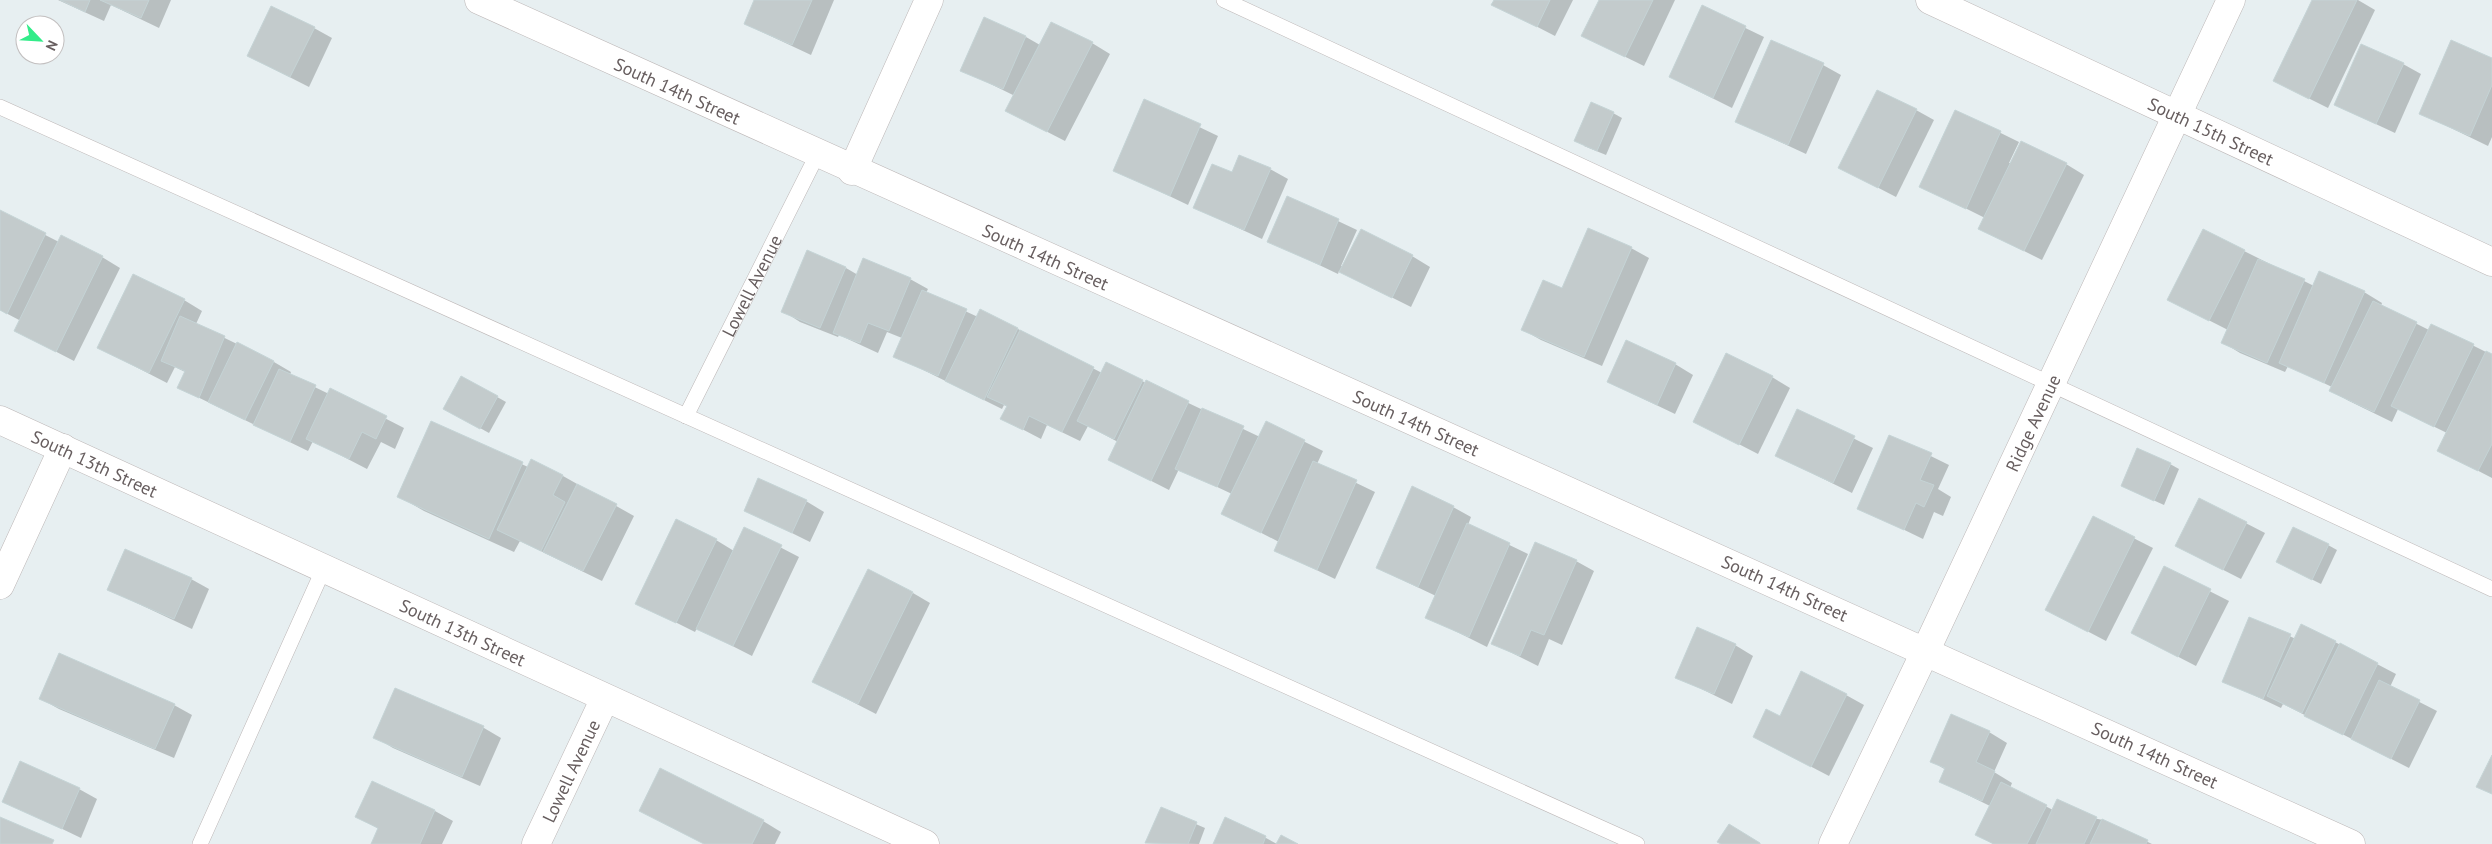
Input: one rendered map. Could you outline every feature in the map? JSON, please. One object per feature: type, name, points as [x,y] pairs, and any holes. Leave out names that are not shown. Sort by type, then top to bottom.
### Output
[{"type":"street","name":"South 14th Street","points":[[479,0],[816,155],[1926,650],[2351,844]]},
{"type":"street","points":[[852,171],[929,0]]},
{"type":"street","name":"South 15th Street","points":[[1930,0],[2492,262]]},
{"type":"street","name":"Ridge Avenue","points":[[1833,844],[2052,384],[2231,0]]},
{"type":"street","name":"South 13th Street","points":[[0,420],[924,844]]},
{"type":"street","points":[[0,585],[63,448]]},
{"type":"street","name":"Lowell Avenue","points":[[536,844],[605,698]]},
{"type":"lane","points":[[1224,0],[2492,589]]},
{"type":"lane","points":[[0,107],[1637,844]]},
{"type":"lane","name":"Lowell Avenue","points":[[686,416],[816,155]]},
{"type":"lane","points":[[200,844],[324,568]]},
{"type":"building","points":[[60,0],[90,0],[85,12]]},
{"type":"building","points":[[100,0],[149,0],[141,18]]},
{"type":"building","points":[[754,0],[812,0],[792,45],[744,24]]},
{"type":"building","points":[[1494,0],[1550,0],[1537,27],[1491,5]]},
{"type":"building","points":[[1599,0],[1653,0],[1625,57],[1581,36]]},
{"type":"building","points":[[2312,0],[2357,0],[2309,99],[2273,81]]},
{"type":"building","points":[[1702,5],[1746,26],[1713,98],[1669,77]]},
{"type":"building","points":[[271,6],[315,27],[290,77],[247,56]]},
{"type":"building","points":[[984,17],[1026,36],[1003,89],[960,71]]},
{"type":"building","points":[[1051,22],[1093,42],[1047,132],[1005,111]]},
{"type":"building","points":[[1771,40],[1824,63],[1788,145],[1735,122]]},
{"type":"building","points":[[2451,40],[2492,58],[2492,85],[2470,136],[2419,114]]},
{"type":"building","points":[[2361,44],[2404,63],[2376,124],[2334,105]]},
{"type":"building","points":[[1877,90],[1917,109],[1878,188],[1838,168]]},
{"type":"building","points":[[1144,99],[1201,124],[1170,196],[1113,171]]},
{"type":"building","points":[[1591,102],[1614,112],[1597,151],[1574,141]]},
{"type":"building","points":[[1955,110],[2001,131],[1966,209],[1919,187]]},
{"type":"building","points":[[2021,141],[2067,163],[2024,251],[1978,229]]},
{"type":"building","points":[[1239,155],[1271,168],[1244,230],[1193,208],[1212,164],[1232,172]]},
{"type":"building","points":[[1287,196],[1339,219],[1320,265],[1267,242]]},
{"type":"building","points":[[0,210],[46,233],[7,314],[0,310]]},
{"type":"building","points":[[1588,228],[1632,247],[1584,357],[1521,330],[1543,280],[1562,288]]},
{"type":"building","points":[[1361,229],[1413,255],[1392,298],[1339,272]]},
{"type":"building","points":[[2203,229],[2245,250],[2209,321],[2167,300]]},
{"type":"building","points":[[61,235],[103,256],[56,352],[14,331]]},
{"type":"building","points":[[807,250],[846,267],[820,328],[781,312]]},
{"type":"building","points":[[863,258],[911,278],[889,331],[868,323],[860,343],[833,333]]},
{"type":"building","points":[[2258,259],[2305,279],[2267,363],[2221,343]]},
{"type":"building","points":[[2319,271],[2365,291],[2324,383],[2279,363]]},
{"type":"building","points":[[133,274],[185,299],[149,373],[97,348]]},
{"type":"building","points":[[922,290],[967,309],[938,376],[893,357]]},
{"type":"building","points":[[2373,301],[2417,322],[2374,412],[2329,391]]},
{"type":"building","points":[[980,309],[1018,328],[984,400],[945,381]]},
{"type":"building","points":[[180,316],[225,336],[199,398],[177,388],[185,371],[161,361]]},
{"type":"building","points":[[2431,324],[2474,344],[2434,427],[2391,406]]},
{"type":"building","points":[[1020,330],[1094,367],[1062,432],[1029,416],[1023,430],[1000,419],[1007,406],[987,397]]},
{"type":"building","points":[[1626,340],[1676,363],[1657,405],[1607,382]]},
{"type":"building","points":[[237,342],[274,361],[245,420],[208,402]]},
{"type":"building","points":[[2486,351],[2492,354],[2492,444],[2478,471],[2437,451]]},
{"type":"building","points":[[1726,353],[1773,376],[1739,445],[1693,422]]},
{"type":"building","points":[[1106,362],[1143,380],[1114,439],[1077,421]]},
{"type":"building","points":[[279,369],[316,385],[290,442],[253,425]]},
{"type":"building","points":[[461,376],[498,396],[480,429],[443,409]]},
{"type":"building","points":[[1146,380],[1189,401],[1151,481],[1108,460]]},
{"type":"building","points":[[330,388],[387,416],[376,439],[362,432],[349,459],[306,439]]},
{"type":"building","points":[[1202,408],[1244,426],[1217,487],[1175,469]]},
{"type":"building","points":[[1797,409],[1855,436],[1833,483],[1775,456]]},
{"type":"building","points":[[431,421],[523,462],[489,539],[397,497]]},
{"type":"building","points":[[1266,421],[1305,440],[1261,533],[1221,514]]},
{"type":"building","points":[[1889,435],[1932,453],[1920,480],[1934,485],[1924,507],[1916,503],[1904,530],[1857,509]]},
{"type":"building","points":[[2137,448],[2171,463],[2154,501],[2121,486]]},
{"type":"building","points":[[531,459],[563,475],[553,495],[565,502],[541,551],[497,530]]},
{"type":"building","points":[[1313,461],[1357,480],[1317,570],[1274,551]]},
{"type":"building","points":[[758,478],[807,500],[792,533],[744,511]]},
{"type":"building","points":[[577,484],[617,504],[583,571],[543,552]]},
{"type":"building","points":[[1412,486],[1454,506],[1418,587],[1376,568]]},
{"type":"building","points":[[2199,498],[2247,522],[2223,570],[2175,546]]},
{"type":"building","points":[[2093,516],[2135,537],[2088,632],[2045,610]]},
{"type":"building","points":[[676,519],[717,539],[676,623],[635,604]]},
{"type":"building","points":[[1467,523],[1510,543],[1469,637],[1425,618]]},
{"type":"building","points":[[744,527],[782,545],[733,646],[696,629]]},
{"type":"building","points":[[2293,527],[2329,544],[2312,580],[2276,562]]},
{"type":"building","points":[[1535,542],[1577,560],[1544,635],[1531,630],[1520,656],[1491,644]]},
{"type":"building","points":[[125,549],[192,578],[174,619],[107,590]]},
{"type":"building","points":[[2164,566],[2211,589],[2178,657],[2131,633]]},
{"type":"building","points":[[868,569],[913,592],[858,704],[812,682]]},
{"type":"building","points":[[2249,617],[2291,634],[2263,699],[2222,682]]},
{"type":"building","points":[[2301,624],[2336,641],[2302,713],[2267,696]]},
{"type":"building","points":[[1697,627],[1736,644],[1714,694],[1675,678]]},
{"type":"building","points":[[2340,643],[2378,663],[2343,735],[2304,716]]},
{"type":"building","points":[[59,653],[175,704],[155,749],[39,699]]},
{"type":"building","points":[[1801,671],[1847,694],[1811,767],[1753,737],[1766,709],[1780,716]]},
{"type":"building","points":[[2379,680],[2420,700],[2391,759],[2351,739]]},
{"type":"building","points":[[395,688],[484,726],[462,777],[373,738]]},
{"type":"building","points":[[1951,714],[1990,731],[1976,762],[1995,771],[1982,801],[1939,782],[1945,768],[1930,762]]},
{"type":"building","points":[[2492,755],[2492,794],[2476,787]]},
{"type":"building","points":[[20,761],[80,788],[62,829],[2,802]]},
{"type":"building","points":[[660,768],[764,820],[752,844],[704,844],[639,811]]},
{"type":"building","points":[[372,781],[435,810],[420,844],[371,844],[378,828],[355,817]]},
{"type":"building","points":[[2001,782],[2047,805],[2027,844],[1994,844],[1975,835]]},
{"type":"building","points":[[2057,799],[2097,817],[2084,844],[2036,844]]},
{"type":"building","points":[[1161,807],[1197,822],[1188,844],[1145,843]]},
{"type":"building","points":[[0,817],[54,840],[52,844],[0,844]]},
{"type":"building","points":[[1225,817],[1266,836],[1263,844],[1213,844]]},
{"type":"building","points":[[2102,819],[2148,840],[2146,844],[2090,844]]},
{"type":"building","points":[[1729,824],[1760,844],[1721,844],[1717,842]]},
{"type":"building","points":[[1281,835],[1298,844],[1276,844]]}]
